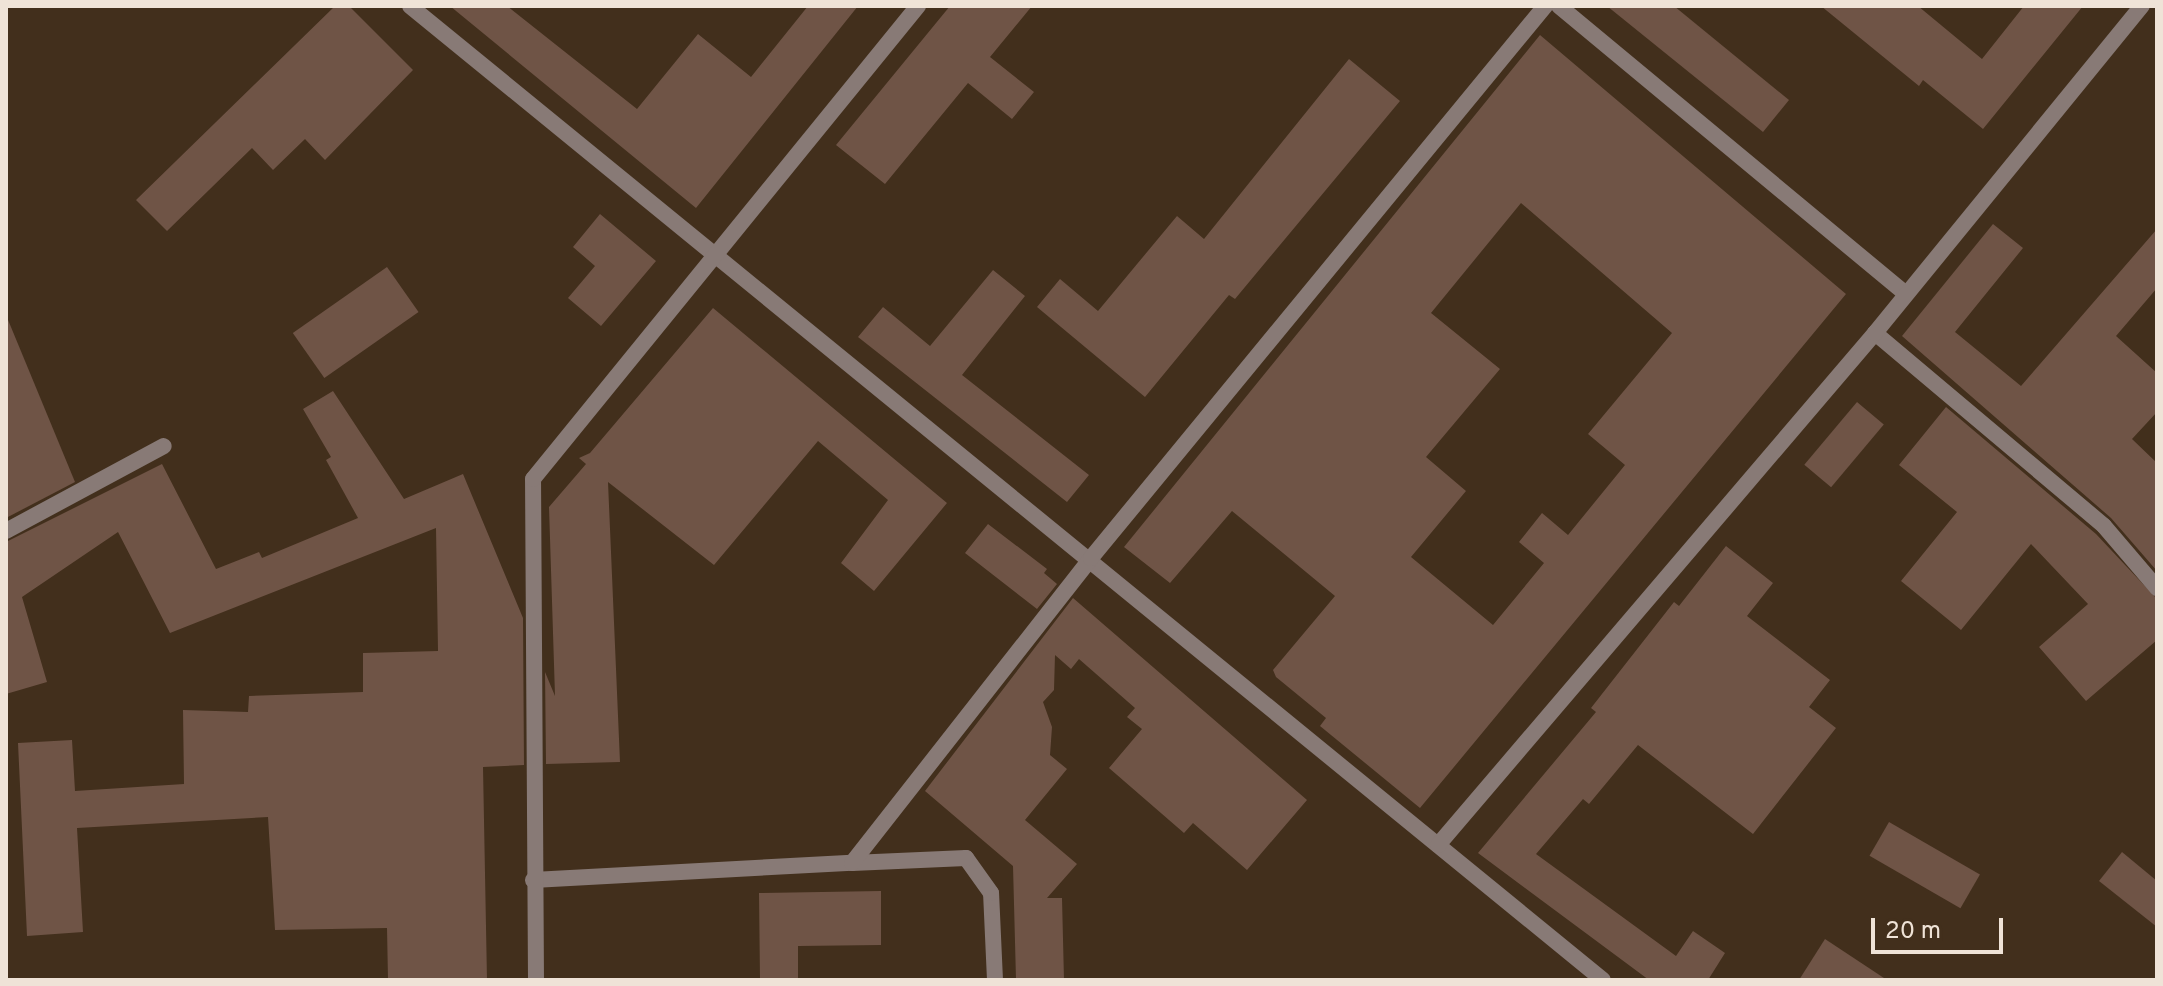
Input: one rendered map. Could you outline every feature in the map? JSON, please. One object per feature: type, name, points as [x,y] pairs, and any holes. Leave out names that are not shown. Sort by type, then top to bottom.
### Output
[{"type":"lane","points":[[410,6],[716,251],[1603,980]]},
{"type":"lane","points":[[536,980],[533,880],[533,479],[918,6]]},
{"type":"lane","points":[[852,863],[1091,558],[1545,6]]},
{"type":"lane","points":[[1559,6],[1905,293]]},
{"type":"lane","points":[[1438,845],[1875,333],[2142,6]]},
{"type":"lane","points":[[1875,333],[2104,526],[2157,588]]},
{"type":"lane","points":[[6,531],[164,446]]},
{"type":"lane","points":[[533,880],[966,858],[991,893],[995,980]]},
{"type":"building","points":[[335,6],[349,6],[413,70],[325,160],[305,139],[273,170],[252,148],[167,231],[136,200]]},
{"type":"building","points":[[450,6],[507,6],[637,109],[698,34],[751,77],[808,6],[858,6],[696,208]]},
{"type":"building","points":[[950,6],[1032,6],[990,57],[1034,92],[1012,119],[968,83],[885,184],[836,145]]},
{"type":"building","points":[[1607,6],[1674,6],[1789,100],[1763,132]]},
{"type":"building","points":[[1821,6],[1918,6],[1982,59],[2024,6],[2083,6],[1983,129],[1923,80],[1919,86]]},
{"type":"building","points":[[1540,35],[1846,294],[1420,808],[1320,726],[1326,718],[1276,677],[1273,670],[1335,596],[1232,511],[1170,583],[1124,547]],"holes":[[[1521,203],[1672,333],[1588,434],[1625,465],[1568,535],[1542,513],[1519,542],[1544,563],[1493,625],[1411,557],[1466,491],[1426,457],[1500,369],[1431,313]]]},
{"type":"building","points":[[1349,59],[1400,101],[1235,299],[1229,295],[1145,397],[1037,307],[1060,279],[1098,311],[1177,216],[1204,239]]},
{"type":"building","points":[[600,214],[656,261],[601,326],[568,298],[595,266],[573,247]]},
{"type":"building","points":[[1993,224],[2023,248],[1955,332],[2021,386],[2157,229],[2157,288],[2116,336],[2157,373],[2157,412],[2132,439],[2157,463],[2157,571],[2111,518],[1902,336]]},
{"type":"building","points":[[387,267],[419,312],[324,378],[293,333]]},
{"type":"building","points":[[993,270],[1025,296],[962,375],[1089,475],[1067,502],[858,337],[883,307],[930,346]]},
{"type":"building","points":[[713,308],[947,503],[874,591],[841,563],[888,500],[818,441],[714,565],[608,482],[620,762],[546,764],[545,672],[555,696],[549,507],[586,464],[579,458],[590,453]]},
{"type":"building","points":[[6,315],[75,482],[6,518]]},
{"type":"building","points":[[333,391],[404,499],[463,474],[523,618],[524,765],[483,767],[487,980],[388,980],[387,928],[275,930],[268,817],[77,828],[83,932],[27,936],[18,743],[72,740],[75,791],[184,784],[183,710],[248,712],[249,696],[363,692],[363,653],[438,651],[436,528],[170,633],[118,532],[22,597],[47,682],[6,694],[6,542],[162,464],[216,569],[259,552],[262,558],[358,518],[326,460],[331,457],[303,409]]},
{"type":"building","points":[[1857,402],[1884,424],[1831,487],[1804,465]]},
{"type":"building","points":[[1946,407],[2096,534],[2157,599],[2157,640],[2086,701],[2039,647],[2088,604],[2031,544],[1961,630],[1901,581],[1957,512],[1899,465]]},
{"type":"building","points":[[988,524],[1047,569],[1044,573],[1057,584],[1037,609],[965,553]]},
{"type":"building","points":[[1726,546],[1773,583],[1747,616],[1830,680],[1809,707],[1836,728],[1753,834],[1638,745],[1589,804],[1583,799],[1536,854],[1676,956],[1693,931],[1725,953],[1708,980],[1649,980],[1478,853],[1596,712],[1591,708],[1674,602],[1679,606]]},
{"type":"building","points":[[1073,598],[1307,800],[1247,870],[1193,823],[1184,833],[1109,768],[1142,729],[1127,717],[1135,708],[1079,659],[1071,669],[1055,655],[1054,690],[1043,702],[1052,727],[1050,755],[1067,769],[1025,820],[1077,864],[1047,898],[1062,898],[1064,980],[1016,980],[1013,866],[925,791]]},
{"type":"building","points":[[1889,822],[1980,874],[1960,908],[1870,856]]},
{"type":"building","points":[[2122,852],[2157,881],[2157,927],[2099,881]]},
{"type":"building","points":[[881,891],[881,945],[798,946],[798,980],[760,980],[759,893]]},
{"type":"building","points":[[1825,939],[1887,980],[1799,980]]}]
